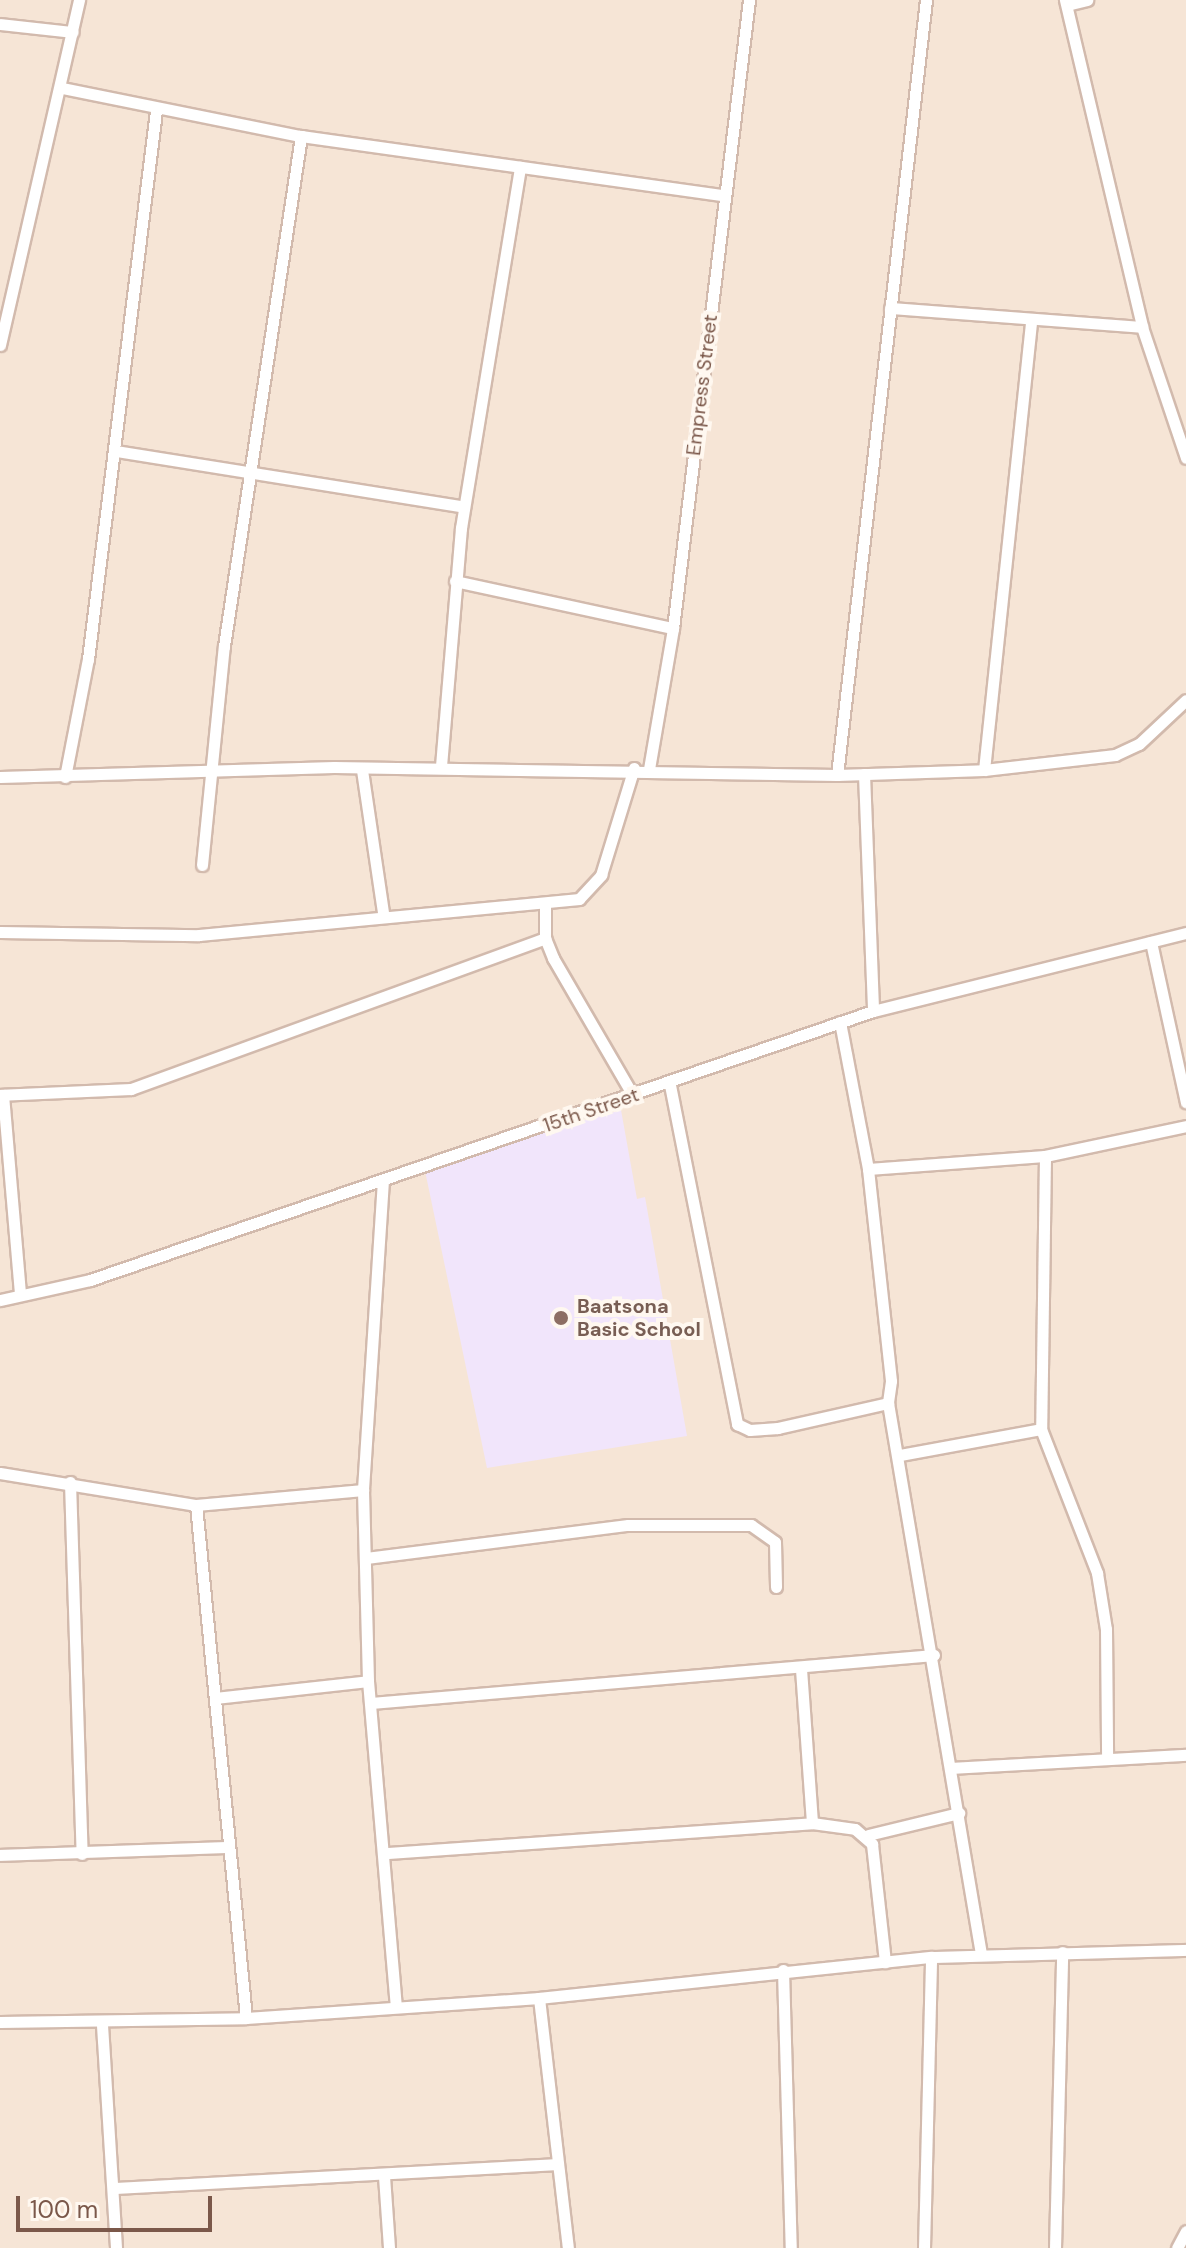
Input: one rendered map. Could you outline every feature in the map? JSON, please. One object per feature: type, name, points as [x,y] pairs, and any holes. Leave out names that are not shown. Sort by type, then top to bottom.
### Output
[{"type":"street","points":[[0,345],[62,88],[79,0]]},
{"type":"street","name":"Empress Street","points":[[649,769],[673,628],[749,0]]},
{"type":"street","points":[[837,775],[926,0]]},
{"type":"street","points":[[1087,0],[1066,2],[1142,327],[1186,458]]},
{"type":"street","points":[[0,24],[73,32]]},
{"type":"street","points":[[62,88],[156,111],[301,136],[723,195]]},
{"type":"street","points":[[65,777],[116,451],[156,111]]},
{"type":"street","points":[[202,865],[250,477],[301,136]]},
{"type":"street","points":[[441,766],[455,581],[464,507],[520,167]]},
{"type":"street","points":[[890,308],[1142,327]]},
{"type":"street","points":[[984,770],[1031,320]]},
{"type":"street","points":[[116,451],[250,477],[284,476],[464,507]]},
{"type":"street","points":[[455,581],[673,628]]},
{"type":"street","points":[[0,777],[441,766],[837,775],[984,770],[1115,755],[1139,744],[1186,700]]},
{"type":"street","points":[[0,932],[199,935],[383,913],[545,906],[579,899],[592,888],[634,768]]},
{"type":"street","points":[[362,770],[383,913]]},
{"type":"street","points":[[864,774],[873,1011]]},
{"type":"street","points":[[545,906],[545,938],[632,1094]]},
{"type":"street","name":"15th Street","points":[[0,1300],[90,1280],[632,1094],[670,1085],[873,1011],[1186,933]]},
{"type":"street","points":[[20,1294],[1,1095],[131,1089],[545,938]]},
{"type":"street","points":[[1151,942],[1186,1102]]},
{"type":"street","points":[[840,1022],[868,1169],[891,1381],[888,1403],[900,1455],[934,1655],[981,1954]]},
{"type":"street","points":[[670,1085],[737,1424],[750,1430],[778,1428],[888,1403]]},
{"type":"street","points":[[868,1169],[1045,1156],[1186,1126]]},
{"type":"street","points":[[1045,1156],[1041,1429],[1097,1573],[1106,1629],[1107,1756]]},
{"type":"street","points":[[383,1180],[363,1490],[368,1681],[388,1853],[396,2007]]},
{"type":"street","points":[[900,1455],[1041,1429]]},
{"type":"street","points":[[0,1473],[196,1505],[363,1490]]},
{"type":"street","points":[[70,1482],[82,1854]]},
{"type":"street","points":[[196,1505],[246,2018]]},
{"type":"street","points":[[366,1558],[628,1525],[751,1525],[775,1542],[776,1587]]},
{"type":"street","points":[[371,1703],[801,1669],[934,1655]]},
{"type":"street","points":[[801,1669],[812,1823]]},
{"type":"street","points":[[215,1698],[368,1681]]},
{"type":"street","points":[[951,1768],[1107,1756],[1186,1755]]},
{"type":"street","points":[[388,1853],[812,1823],[868,1835],[959,1813]]},
{"type":"street","points":[[868,1835],[885,1962]]},
{"type":"street","points":[[0,1855],[228,1847]]},
{"type":"street","points":[[0,2022],[102,2025],[246,2018],[539,1998],[783,1970],[931,1957],[1186,1950]]},
{"type":"street","points":[[1055,2248],[1062,1952]]},
{"type":"street","points":[[924,2248],[931,1957]]},
{"type":"street","points":[[783,1970],[791,2248]]},
{"type":"street","points":[[539,1998],[568,2248]]},
{"type":"street","points":[[102,2025],[116,2188],[116,2248]]},
{"type":"street","points":[[116,2188],[384,2176],[557,2164]]},
{"type":"street","points":[[384,2176],[389,2248]]},
{"type":"street","points":[[1177,2248],[1186,2231]]},
{"type":"shaded area","points":[[0,0],[1186,0],[1186,2248],[0,2248]]},
{"type":"shaded area","name":"Baatsona Basic School","points":[[621,1110],[637,1199],[645,1197],[687,1436],[487,1468],[424,1166]]},
{"type":"place","name":"Baatsona Basic School","points":[[561,1318]]}]
